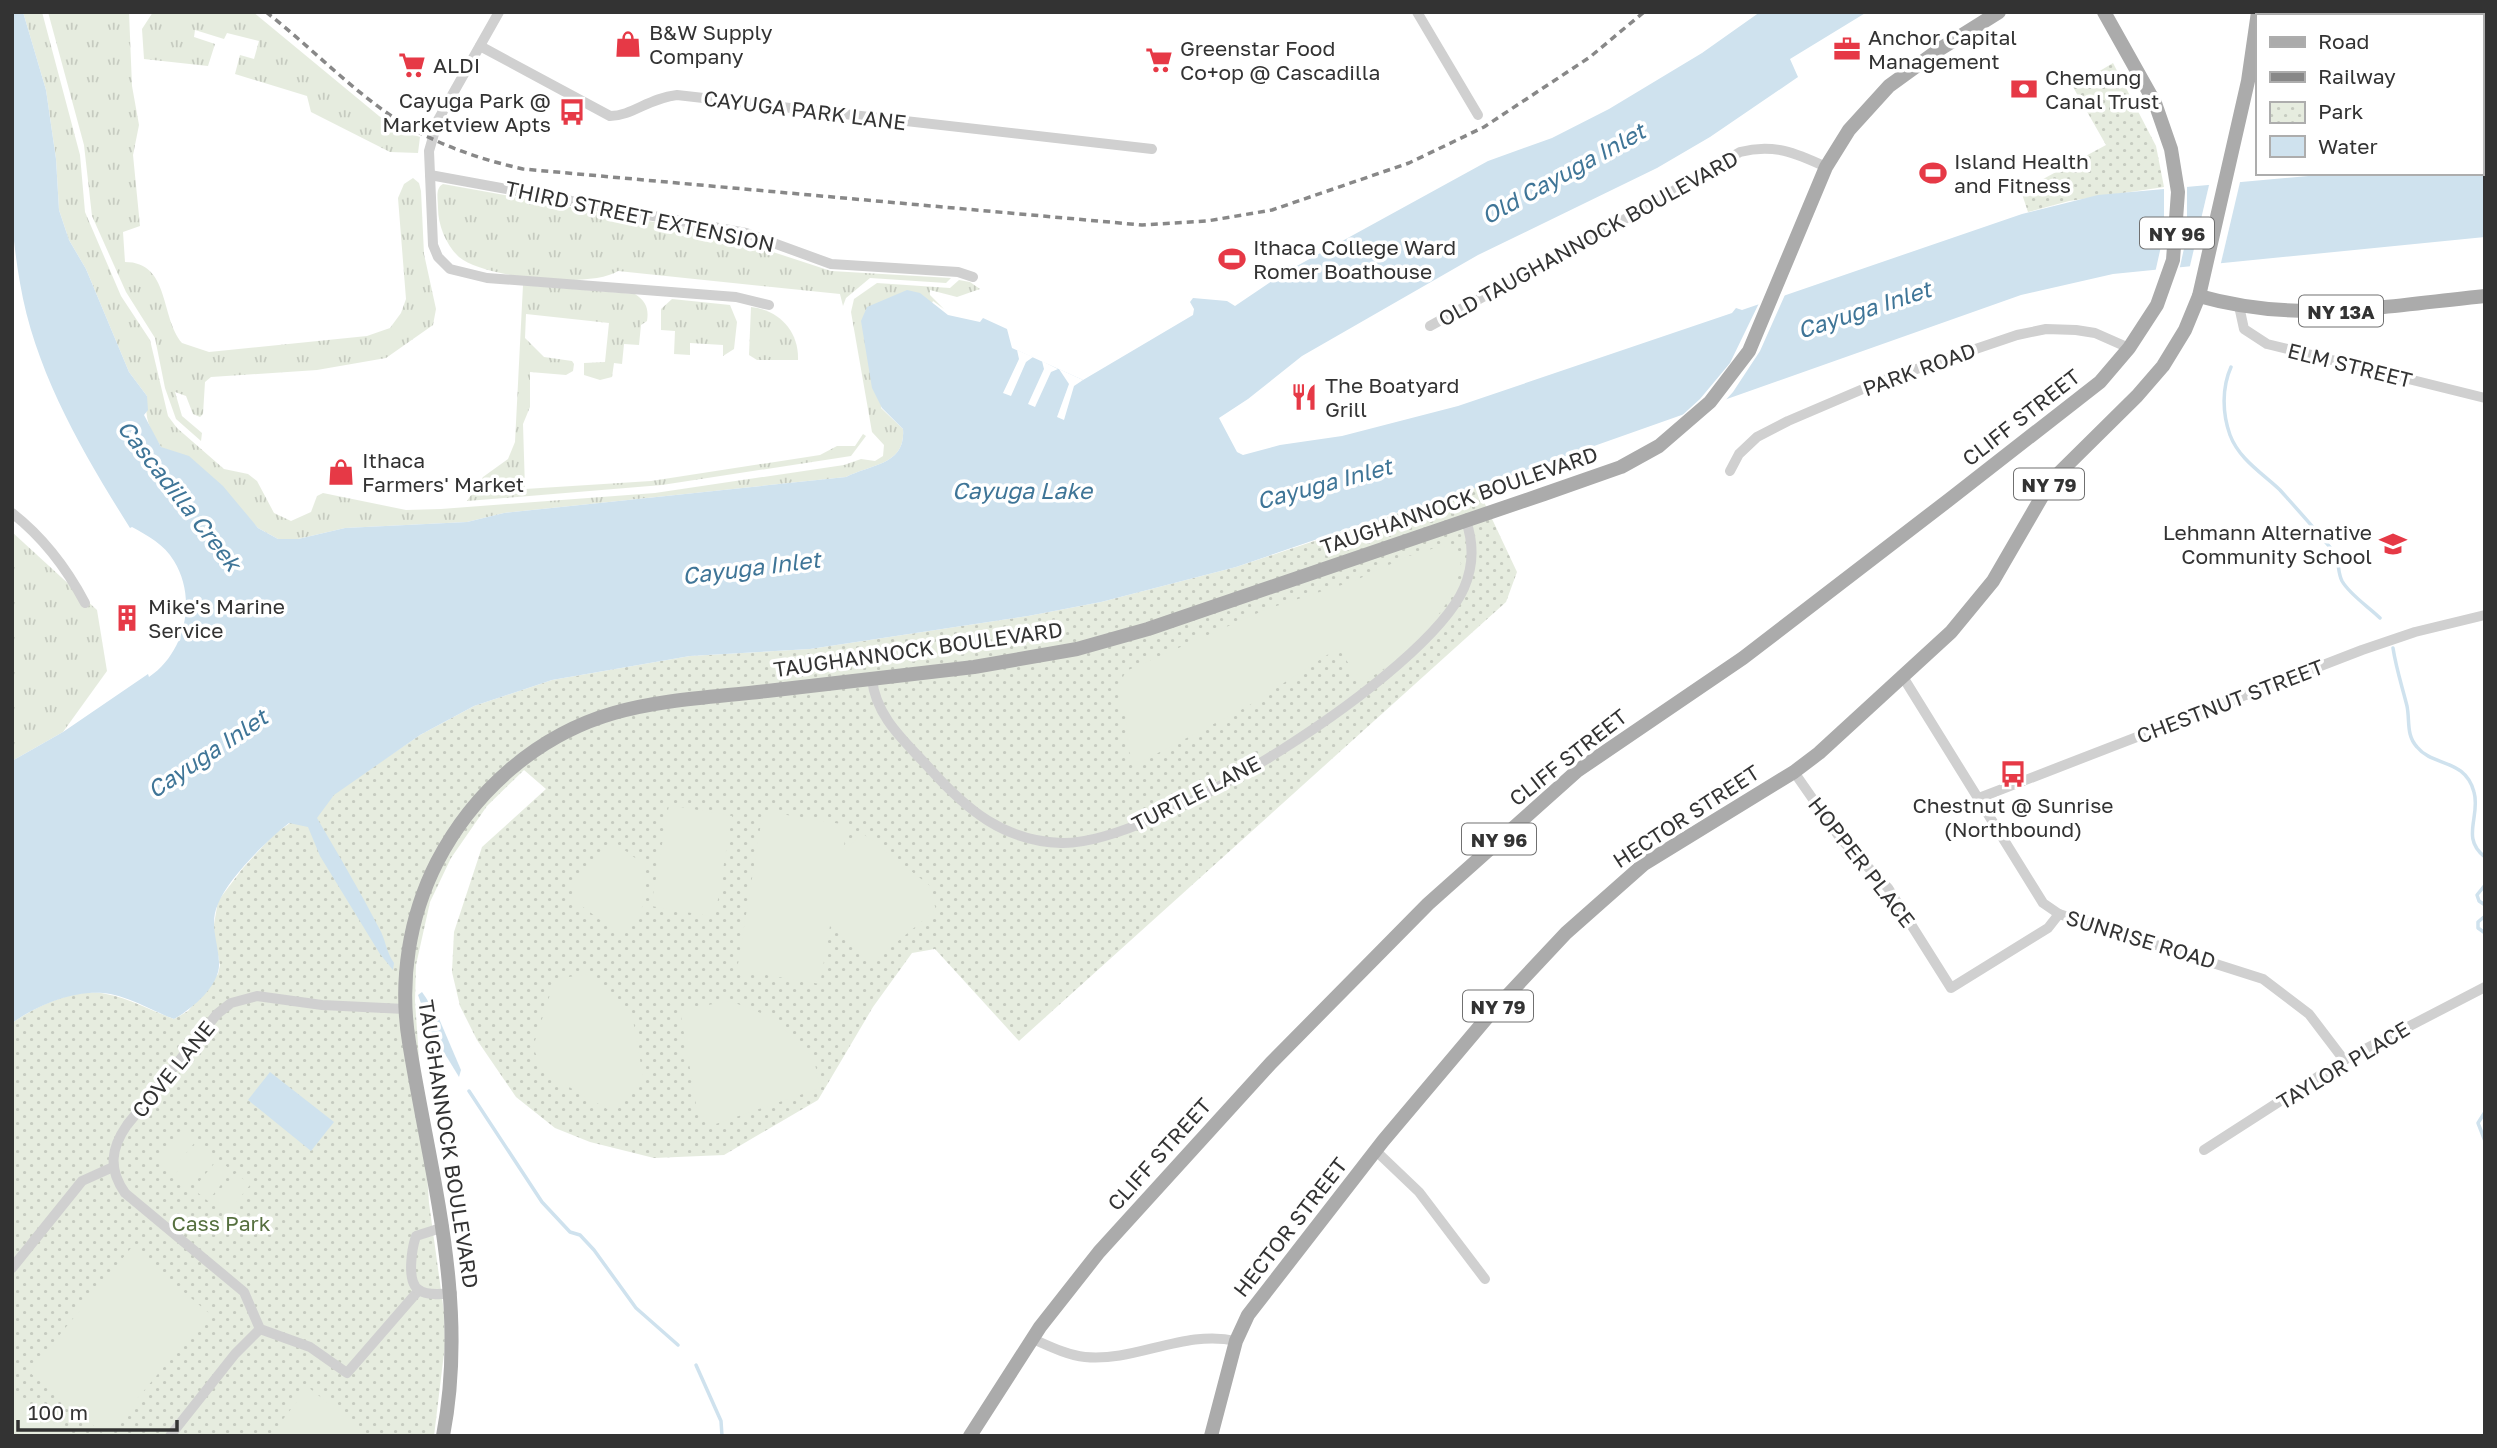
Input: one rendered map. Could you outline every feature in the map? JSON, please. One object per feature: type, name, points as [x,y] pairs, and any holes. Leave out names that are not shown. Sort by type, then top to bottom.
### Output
[{"type":"main road","name":"TAUGHANNOCK BOULEVARD","points":[[443,1436],[452,1369],[452,1293],[444,1227],[405,1009],[412,933],[431,874],[443,850],[475,806],[507,772],[533,752],[585,723],[632,709],[1028,659],[1110,641],[1621,467],[1671,438],[1710,402],[1739,366],[1781,279],[1826,167],[1849,130],[1889,86],[1940,49],[1999,12]]},
{"type":"main road","name":"NY 96","points":[[2104,12],[2155,103],[2171,149],[2176,175],[2176,238],[2163,289],[2129,348]]},
{"type":"main road","name":"NY 79","points":[[2199,296],[2248,81],[2256,26]]},
{"type":"main road","name":"NY 13A","points":[[2199,296],[2278,312],[2326,312],[2485,296]]},
{"type":"main road","name":"HECTOR STREET","points":[[1211,1436],[1236,1342],[1248,1315],[1376,1151],[1507,996],[1599,902],[1668,848],[1794,772],[1903,677],[1978,604],[2051,481],[2137,396],[2162,366],[2185,330],[2199,296]]},
{"type":"main road","name":"CLIFF STREET","points":[[970,1436],[1033,1339],[1085,1268],[1223,1115],[1350,981],[1506,834],[1577,771],[1743,657],[2054,418],[2100,382],[2129,348]]},
{"type":"street","points":[[499,12],[431,138],[433,245],[438,257],[450,269],[487,278],[736,297],[769,305]]},
{"type":"street","points":[[1417,12],[1478,115]]},
{"type":"street","name":"CAYUGA PARK LANE","points":[[480,46],[610,116],[623,116],[652,99],[677,95],[1152,149]]},
{"type":"street","name":"OLD TAUGHANNOCK BOULEVARD","points":[[1430,326],[1625,219],[1740,152],[1758,147],[1777,147],[1826,167]]},
{"type":"street","name":"THIRD STREET EXTENSION","points":[[430,175],[746,233],[831,264],[958,272],[973,276]]},
{"type":"street","name":"ELM STREET","points":[[2239,306],[2241,324],[2259,342],[2485,398]]},
{"type":"street","name":"PARK ROAD","points":[[1730,471],[1740,454],[1757,437],[1788,421],[1884,380],[2017,335],[2046,329],[2076,330],[2095,333],[2129,348]]},
{"type":"street","points":[[12,513],[32,529],[67,569],[85,603]]},
{"type":"street","name":"TURTLE LANE","points":[[872,679],[880,711],[971,811],[1004,831],[1033,840],[1066,843],[1096,839],[1134,826],[1239,774],[1353,702],[1407,660],[1438,628],[1464,589],[1472,553],[1466,521]]},
{"type":"street","name":"CHESTNUT STREET","points":[[1979,798],[2362,650],[2415,632],[2485,615]]},
{"type":"street","name":"SUNRISE ROAD","points":[[1903,677],[2043,903],[2059,914],[2263,979],[2309,1014],[2344,1060]]},
{"type":"street","name":"HOPPER PLACE","points":[[1794,772],[1840,838],[1888,888],[1951,988],[2048,928],[2059,914]]},
{"type":"street","name":"TAYLOR PLACE","points":[[2204,1150],[2344,1060],[2485,987]]},
{"type":"street","name":"COVE LANE","points":[[113,1167],[116,1146],[127,1125],[217,1014],[231,1003],[257,996],[322,1005],[405,1009]]},
{"type":"street","points":[[1376,1151],[1419,1192],[1485,1279]]},
{"type":"street","points":[[12,1268],[82,1181],[113,1167],[125,1193],[244,1292],[260,1329],[310,1347],[347,1373],[419,1290]]},
{"type":"street","points":[[444,1227],[427,1230],[416,1236],[412,1247],[413,1283],[419,1290],[433,1294],[452,1293]]},
{"type":"street","points":[[170,1436],[235,1354],[260,1329]]},
{"type":"street","points":[[1033,1339],[1086,1357],[1213,1337],[1236,1342]]},
{"type":"green space","points":[[23,12],[42,12],[80,155],[85,212],[121,296],[150,340],[168,416],[177,428],[224,469],[248,474],[257,481],[274,513],[291,521],[311,512],[317,496],[323,493],[406,510],[441,509],[655,493],[844,465],[861,459],[875,461],[883,456],[884,445],[872,432],[851,312],[854,299],[877,283],[950,288],[959,280],[970,282],[980,289],[957,297],[930,290],[930,295],[944,309],[933,301],[881,408],[903,429],[899,450],[885,462],[846,477],[504,513],[467,522],[345,528],[298,539],[278,539],[258,528],[240,509],[161,447],[153,434],[147,417],[147,396],[129,372],[86,269],[69,240],[59,210],[56,159],[46,90]]},
{"type":"green space","points":[[48,12],[129,12],[132,86],[139,125],[133,155],[140,226],[123,232],[125,262],[139,264],[150,271],[157,281],[175,332],[182,343],[209,352],[367,336],[390,328],[401,313],[406,299],[398,198],[404,184],[413,178],[419,183],[421,191],[424,254],[436,309],[433,325],[386,358],[317,370],[211,377],[205,382],[203,414],[200,417],[193,414],[186,396],[175,392],[182,416],[202,433],[201,441],[176,419],[165,388],[155,338],[126,292],[92,216],[84,145]]},
{"type":"green space","points":[[153,12],[253,12],[379,116],[399,130],[420,137],[418,153],[390,152],[311,112],[307,96],[235,74],[240,55],[254,59],[259,41],[227,33],[224,39],[195,30],[194,37],[215,44],[208,66],[144,59],[142,29]]},
{"type":"green space","points":[[2113,63],[2156,146],[2164,187],[2069,201],[2028,212],[2021,191],[2106,145],[2073,87]]},
{"type":"green space","points":[[443,184],[715,233],[831,271],[951,278],[946,283],[870,278],[846,298],[843,306],[840,294],[618,271],[604,276],[562,280],[537,279],[490,271],[459,257],[447,241],[438,214],[439,188]]},
{"type":"green space","points":[[523,285],[635,294],[642,299],[648,313],[647,321],[641,325],[639,345],[624,344],[622,364],[614,363],[612,377],[600,380],[584,375],[584,363],[605,362],[609,323],[526,314],[525,338],[544,357],[572,361],[574,364],[573,371],[566,375],[530,372],[530,407],[523,424],[525,489],[651,481],[820,455],[837,446],[855,446],[863,434],[866,436],[851,456],[662,485],[467,501],[483,477],[508,459],[515,442]]},
{"type":"green space","points":[[672,299],[730,305],[737,322],[734,349],[723,356],[723,345],[690,343],[690,355],[674,354],[675,331],[661,330],[661,309]]},
{"type":"green space","points":[[751,307],[770,312],[785,324],[795,340],[798,360],[757,360],[749,355]]},
{"type":"green space","name":"Cass Park","points":[[1477,487],[1517,572],[1506,602],[1019,1041],[935,949],[912,953],[873,1007],[818,1100],[724,1155],[654,1158],[590,1142],[555,1128],[516,1097],[477,1040],[460,1006],[452,972],[454,932],[482,847],[546,789],[524,770],[487,806],[451,858],[430,902],[416,965],[415,1001],[429,1203],[444,1312],[445,1345],[434,1436],[12,1436],[12,1023],[33,1010],[82,993],[115,996],[174,1019],[188,1011],[218,974],[220,965],[213,930],[218,901],[243,868],[274,834],[420,735],[474,706],[552,680],[690,656],[810,649],[1028,616],[1101,602],[1236,567]]},
{"type":"green space","points":[[12,532],[97,610],[107,671],[63,732],[12,761]]},
{"type":"green space","points":[[1441,546],[1448,548],[1461,563],[1454,590],[1438,615],[1415,642],[1389,665],[1364,681],[1355,673],[1338,648],[1248,706],[1135,765],[1128,749],[1126,714],[1119,698],[1119,685],[1126,671],[1267,609],[1354,581],[1406,557]]},
{"type":"green space","points":[[669,805],[732,816],[715,917],[651,906]]},
{"type":"green space","points":[[763,811],[847,825],[843,853],[862,833],[929,885],[936,910],[871,963],[830,926],[820,984],[737,970]]},
{"type":"green space","points":[[615,843],[646,866],[641,917],[619,934],[571,898],[577,875]]},
{"type":"green space","points":[[589,974],[632,1014],[643,1076],[609,1110],[543,1072],[533,1047],[555,979]]},
{"type":"green space","points":[[730,1001],[774,1018],[814,1059],[820,1088],[713,1125],[697,1110],[680,1010]]},
{"type":"green space","points":[[182,1129],[196,1141],[172,1171],[157,1159]]},
{"type":"green space","points":[[199,1144],[214,1156],[189,1186],[175,1174]]},
{"type":"green space","points":[[218,1159],[232,1171],[208,1201],[193,1189]]},
{"type":"green space","points":[[236,1173],[250,1185],[226,1215],[211,1203]]},
{"type":"green space","points":[[131,1248],[209,1313],[106,1436],[29,1372]]},
{"type":"green space","points":[[308,1387],[369,1436],[270,1436]]},
{"type":"green space","points":[[19,1394],[69,1436],[12,1436],[12,1402]]},
{"type":"water","name":"Cayuga Lake","points":[[12,12],[23,12],[46,90],[56,159],[59,210],[69,240],[86,269],[129,372],[147,396],[148,410],[144,415],[161,447],[189,456],[223,486],[258,528],[278,539],[298,539],[345,528],[467,522],[504,513],[846,477],[893,457],[902,441],[903,429],[882,408],[872,388],[861,321],[867,307],[907,290],[920,293],[948,315],[980,322],[983,318],[1007,329],[1012,348],[1083,380],[1193,315],[1194,309],[1190,302],[1193,298],[1227,301],[1235,306],[1284,273],[1488,161],[1552,138],[1609,109],[1702,53],[1760,12],[1867,12],[1790,59],[1798,77],[1710,137],[1657,168],[1478,255],[1302,356],[1248,399],[1219,418],[1237,452],[1243,455],[1280,445],[1342,436],[1458,406],[1732,313],[1736,308],[1742,310],[2022,214],[2098,195],[2320,175],[2483,175],[2483,140],[2485,237],[2113,274],[2021,295],[1430,504],[1384,516],[1382,522],[1376,519],[1236,567],[1101,602],[1028,616],[810,649],[690,656],[552,680],[474,706],[420,735],[334,795],[317,818],[381,932],[394,963],[393,970],[380,954],[320,856],[308,827],[289,823],[249,860],[223,894],[214,919],[218,971],[210,988],[189,1009],[174,1019],[121,997],[91,993],[55,1001],[12,1023],[12,761],[63,732],[162,666],[179,639],[186,607],[185,591],[174,561],[155,541],[130,528],[78,441],[49,380],[27,316],[20,283],[12,216]]},
{"type":"water","points":[[422,992],[437,1014],[461,1070],[459,1077],[431,1031],[418,995]]},
{"type":"water","points":[[270,1072],[334,1122],[311,1151],[248,1100]]},
{"type":"pier","points":[[2241,178],[2220,267],[2189,270],[2210,181]]},
{"type":"pier","points":[[2187,183],[2187,235],[2179,271],[2155,273],[2164,233],[2164,184]]},
{"type":"pier","points":[[1788,288],[1760,351],[1733,392],[1722,404],[1677,420],[1700,399],[1730,363],[1761,299]]},
{"type":"pier","points":[[1017,350],[1033,357],[1026,362],[1011,396],[1003,393],[1019,359]]},
{"type":"pier","points":[[1042,361],[1058,369],[1051,372],[1035,407],[1028,404],[1044,369]]},
{"type":"pier","points":[[1059,369],[1083,380],[1074,386],[1064,420],[1057,417],[1069,384]]},
{"type":"waterway","points":[[2231,367],[2226,383],[2224,409],[2234,444],[2327,543],[2338,562],[2340,577],[2345,586],[2380,618]]},
{"type":"waterway","points":[[2393,648],[2407,706],[2411,738],[2424,753],[2456,768],[2470,781],[2475,801],[2472,834],[2478,850],[2485,857]]},
{"type":"waterway","points":[[2485,885],[2477,895],[2479,901],[2485,905]]},
{"type":"waterway","points":[[2485,916],[2478,922],[2478,928],[2485,933]]},
{"type":"waterway","points":[[469,1091],[542,1202],[570,1232],[580,1235],[594,1250],[636,1308],[678,1345]]},
{"type":"waterway","points":[[2485,1112],[2478,1123],[2485,1141]]},
{"type":"waterway","points":[[696,1365],[721,1421],[722,1436]]},
{"type":"railway","points":[[266,12],[364,96],[399,121],[444,144],[523,169],[1142,225],[1207,221],[1272,210],[1409,163],[1484,127],[1590,57],[1644,12]]},
{"type":"place","name":"B&W Supply Company","points":[[628,44]]},
{"type":"place","name":"Anchor Capital Management","points":[[1847,49]]},
{"type":"place","name":"Greenstar Food Co+op @ Cascadilla","points":[[1159,60]]},
{"type":"place","name":"ALDI","points":[[412,65]]},
{"type":"place","name":"Chemung Canal Trust","points":[[2024,89]]},
{"type":"place","name":"Cayuga Park @ Marketview Apts","points":[[572,112]]},
{"type":"place","name":"Island Health and Fitness","points":[[1933,173]]},
{"type":"place","name":"Ithaca College Ward Romer Boathouse","points":[[1232,259]]},
{"type":"place","name":"The Boatyard Grill","points":[[1304,397]]},
{"type":"place","name":"Ithaca Farmers' Market","points":[[341,472]]},
{"type":"place","name":"Lehmann Alternative Community School","points":[[2393,544]]},
{"type":"place","name":"Mike's Marine Service","points":[[127,618]]},
{"type":"place","name":"Chestnut @ Sunrise (Northbound)","points":[[2013,774]]},
{"type":"water label","name":"Old Cayuga Inlet","points":[[1563,173]]},
{"type":"water label","name":"Cayuga Inlet","points":[[1864,309]]},
{"type":"water label","name":"Cayuga Inlet","points":[[1324,483]]},
{"type":"water label","name":"Cascadilla Creek","points":[[180,495]]},
{"type":"water label","name":"Cayuga Inlet","points":[[751,567]]},
{"type":"water label","name":"Cayuga Inlet","points":[[207,753]]}]
